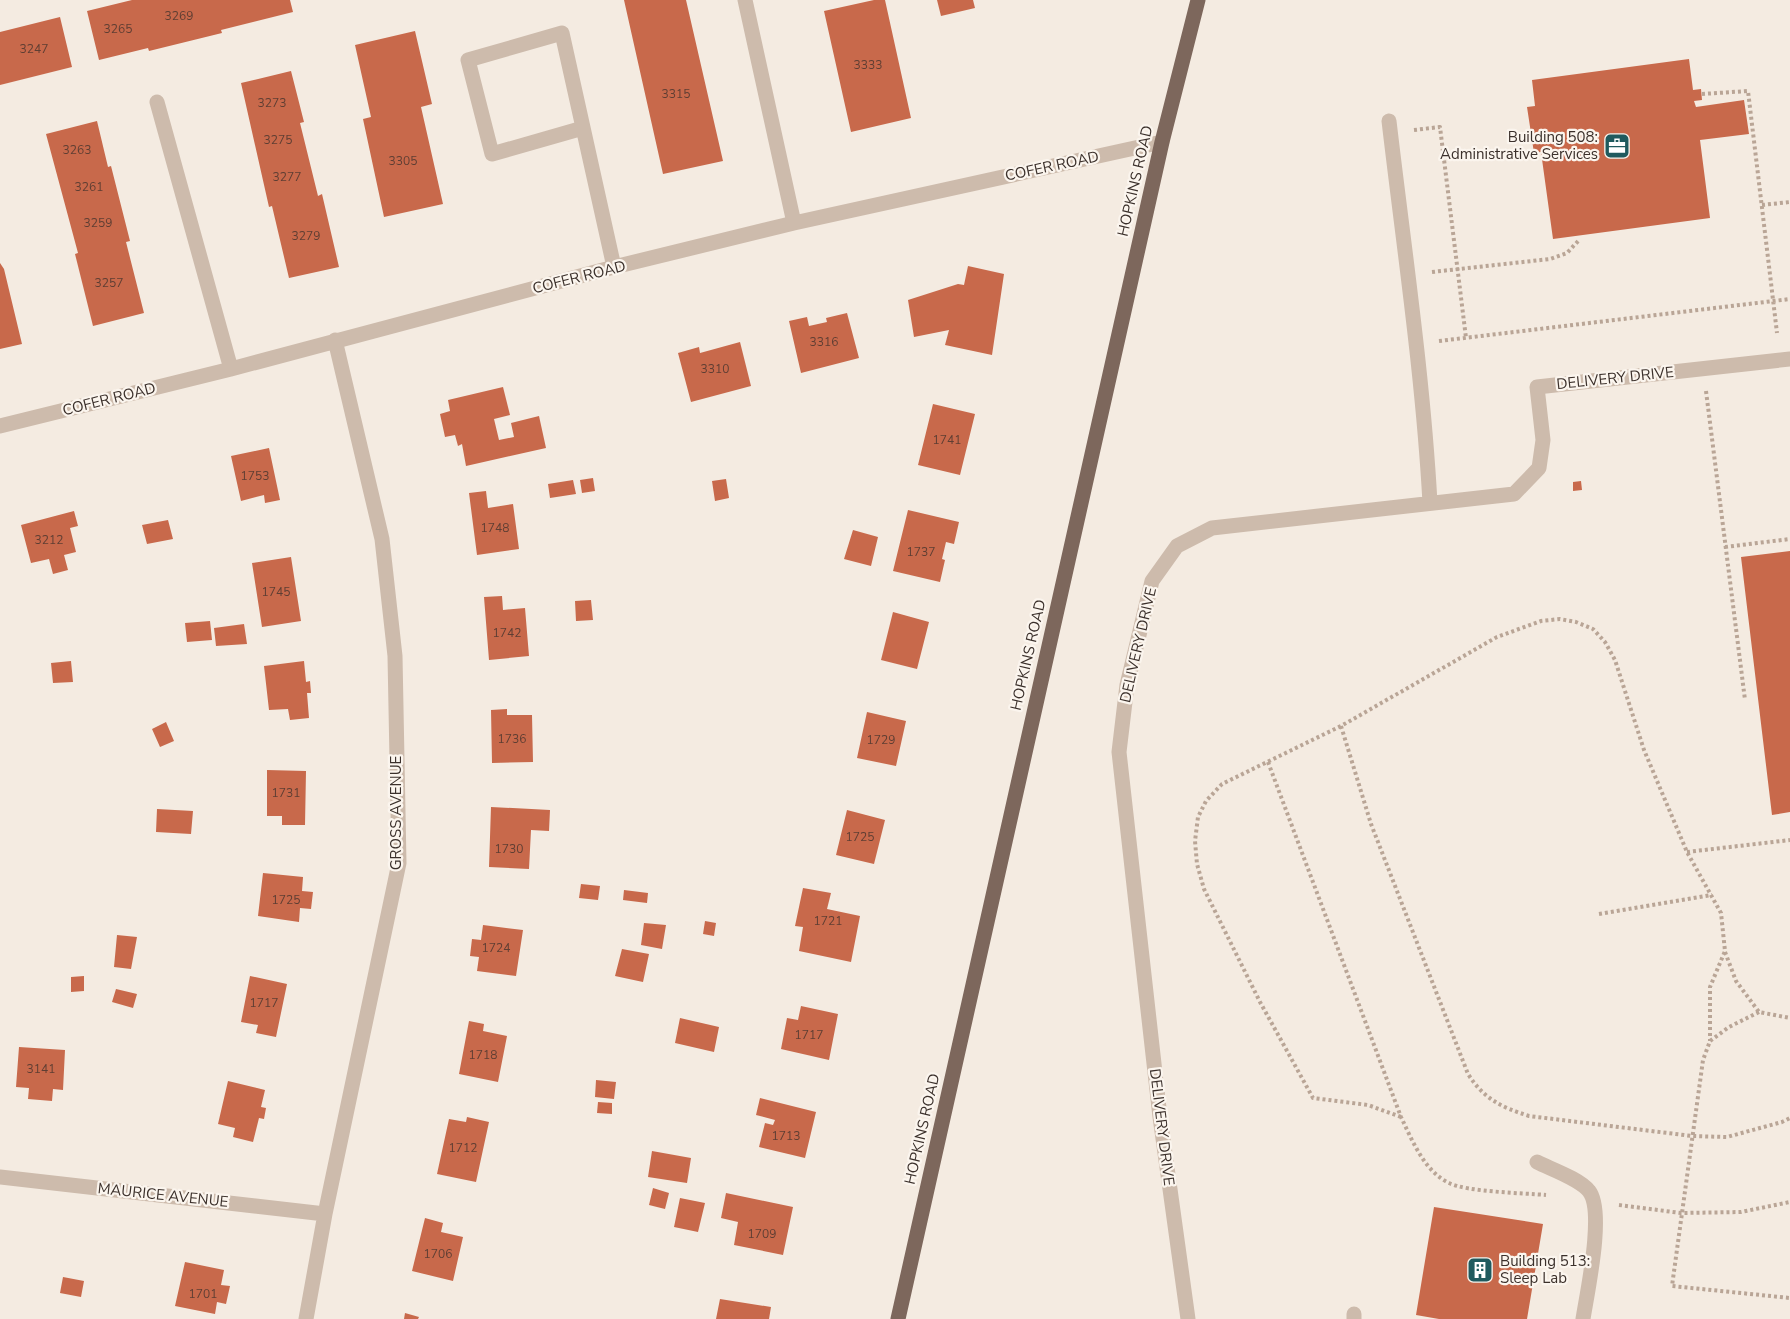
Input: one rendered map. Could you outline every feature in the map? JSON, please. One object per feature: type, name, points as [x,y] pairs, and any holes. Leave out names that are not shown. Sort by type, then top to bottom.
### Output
[{"type":"main road","name":"HOPKINS ROAD","points":[[898,1319],[1162,142],[1198,0]]},
{"type":"street","points":[[745,0],[794,223]]},
{"type":"street","points":[[583,128],[492,154],[468,60],[562,33],[614,267]]},
{"type":"street","points":[[157,102],[231,369]]},
{"type":"street","points":[[1389,121],[1417,344],[1426,429],[1430,503]]},
{"type":"street","name":"COFER ROAD","points":[[0,426],[231,369],[614,267],[794,223],[1162,142]]},
{"type":"street","name":"GROSS AVENUE","points":[[306,1319],[399,863],[395,656],[382,539],[335,340]]},
{"type":"street","name":"DELIVERY DRIVE","points":[[1188,1319],[1160,1117],[1119,752],[1127,685],[1152,581],[1177,546],[1212,528],[1514,494],[1539,468],[1543,440],[1538,387],[1790,358]]},
{"type":"street","points":[[1537,1162],[1582,1185],[1590,1192],[1594,1201],[1595,1227],[1583,1319]]},
{"type":"street","name":"MAURICE AVENUE","points":[[0,1177],[326,1214]]},
{"type":"path","points":[[1702,94],[1748,91],[1777,333]]},
{"type":"path","points":[[1436,128],[1440,127],[1463,338],[1790,299]]},
{"type":"path","points":[[1762,205],[1790,202]]},
{"type":"path","points":[[1426,273],[1550,259],[1567,253],[1580,239]]},
{"type":"path","points":[[1706,397],[1745,700]]},
{"type":"path","points":[[1725,547],[1790,539]]},
{"type":"path","points":[[1401,1116],[1368,1105],[1313,1098],[1260,1002],[1204,889],[1194,841],[1198,817],[1206,801],[1222,784],[1341,726],[1497,637],[1541,621],[1560,619],[1576,622],[1593,629],[1605,642],[1615,660],[1644,750],[1687,852],[1721,913],[1725,951],[1737,981],[1759,1012]]},
{"type":"path","points":[[1341,726],[1371,824],[1468,1074],[1476,1086],[1489,1098],[1505,1108],[1529,1116],[1692,1136],[1727,1137],[1790,1118]]},
{"type":"path","points":[[1268,762],[1401,1116],[1415,1147],[1434,1173],[1450,1184],[1468,1188],[1557,1196]]},
{"type":"path","points":[[1687,852],[1790,840]]},
{"type":"path","points":[[1599,914],[1712,895]]},
{"type":"path","points":[[1725,951],[1710,987],[1710,1041],[1703,1060],[1672,1286],[1790,1298]]},
{"type":"path","points":[[1710,1041],[1759,1012],[1790,1018]]},
{"type":"path","points":[[1618,1204],[1681,1213],[1741,1212],[1790,1202]]},
{"type":"building","points":[[132,0],[290,0],[293,12],[221,30],[222,33],[149,51],[148,48],[99,60],[87,11]]},
{"type":"building","points":[[624,0],[686,0],[723,161],[663,174]]},
{"type":"building","points":[[874,0],[885,0],[911,118],[851,132],[824,11]]},
{"type":"building","points":[[937,0],[973,0],[975,8],[941,16]]},
{"type":"building","points":[[60,17],[72,67],[0,85],[0,32]]},
{"type":"building","points":[[415,31],[432,104],[421,107],[443,204],[384,217],[363,119],[371,117],[355,45]]},
{"type":"building","name":"Building 508: Administrative Services","points":[[1689,59],[1693,90],[1701,89],[1702,100],[1694,101],[1696,107],[1744,100],[1749,134],[1700,140],[1710,218],[1553,239],[1541,152],[1534,153],[1527,107],[1535,106],[1532,80]]},
{"type":"building","points":[[291,71],[304,122],[300,123],[318,196],[322,194],[339,267],[289,278],[272,206],[269,207],[241,83]]},
{"type":"building","points":[[97,121],[130,241],[126,242],[144,313],[93,326],[75,254],[78,253],[46,134]]},
{"type":"building","points":[[0,263],[4,269],[22,344],[0,349]]},
{"type":"building","points":[[968,266],[1004,274],[992,355],[945,345],[949,330],[914,337],[908,300],[958,284],[964,285]]},
{"type":"building","points":[[847,313],[859,358],[801,373],[789,321],[807,317],[809,326],[827,322],[826,318]]},
{"type":"building","points":[[740,342],[751,386],[691,402],[678,353],[699,347],[700,353]]},
{"type":"building","points":[[503,387],[510,415],[494,419],[499,440],[514,437],[511,423],[539,416],[546,448],[466,466],[462,444],[458,446],[455,435],[445,437],[440,414],[450,411],[448,400]]},
{"type":"building","points":[[933,404],[975,414],[960,475],[918,465]]},
{"type":"building","points":[[269,448],[280,500],[265,503],[264,495],[241,501],[231,456]]},
{"type":"building","points":[[593,478],[595,491],[582,493],[580,480]]},
{"type":"building","points":[[726,479],[729,498],[715,501],[712,481]]},
{"type":"building","points":[[573,480],[576,494],[550,498],[548,484]]},
{"type":"building","points":[[1581,481],[1582,490],[1573,491],[1573,482]]},
{"type":"building","points":[[486,491],[488,508],[513,504],[519,549],[477,555],[469,493]]},
{"type":"building","points":[[908,510],[959,522],[954,544],[946,542],[940,582],[893,571]]},
{"type":"building","points":[[74,511],[78,526],[70,528],[76,552],[64,555],[68,570],[53,574],[49,559],[31,563],[21,525]]},
{"type":"building","points":[[168,520],[173,539],[147,544],[142,525]]},
{"type":"building","points":[[853,530],[878,537],[871,566],[844,559]]},
{"type":"building","points":[[1790,551],[1790,812],[1772,815],[1741,557]]},
{"type":"building","points":[[291,557],[301,621],[262,627],[252,563]]},
{"type":"building","points":[[502,596],[503,610],[525,608],[529,656],[489,660],[484,597]]},
{"type":"building","points":[[591,600],[593,620],[576,621],[575,601]]},
{"type":"building","points":[[893,612],[929,622],[917,669],[881,660]]},
{"type":"building","points":[[210,621],[212,640],[187,642],[185,623]]},
{"type":"building","points":[[244,624],[247,644],[216,646],[214,628]]},
{"type":"building","points":[[71,661],[73,682],[53,683],[51,663]]},
{"type":"building","points":[[304,661],[306,682],[310,681],[311,693],[307,693],[309,718],[290,720],[288,709],[269,710],[264,666]]},
{"type":"building","points":[[507,709],[507,715],[532,715],[533,762],[492,763],[491,710]]},
{"type":"building","points":[[867,712],[906,721],[896,766],[857,758]]},
{"type":"building","points":[[166,722],[174,741],[160,747],[152,729]]},
{"type":"building","points":[[267,770],[306,771],[305,825],[282,825],[282,816],[267,816]]},
{"type":"building","points":[[491,807],[550,810],[549,831],[531,830],[529,869],[489,867]]},
{"type":"building","points":[[157,809],[193,811],[191,834],[156,832]]},
{"type":"building","points":[[847,810],[885,820],[874,864],[836,855]]},
{"type":"building","points":[[263,873],[303,877],[302,891],[313,892],[311,909],[300,908],[299,922],[258,916]]},
{"type":"building","points":[[581,884],[600,886],[598,900],[579,898]]},
{"type":"building","points":[[803,888],[831,893],[827,909],[860,916],[851,962],[799,951],[803,927],[795,926]]},
{"type":"building","points":[[624,890],[648,893],[647,903],[623,900]]},
{"type":"building","points":[[705,921],[716,923],[714,936],[703,934]]},
{"type":"building","points":[[644,923],[666,925],[662,949],[641,945]]},
{"type":"building","points":[[483,925],[523,930],[516,976],[477,971],[479,957],[470,956],[472,939],[481,940]]},
{"type":"building","points":[[117,935],[137,937],[131,969],[114,967]]},
{"type":"building","points":[[622,949],[649,954],[643,982],[615,976]]},
{"type":"building","points":[[84,976],[84,991],[71,992],[71,977]]},
{"type":"building","points":[[250,976],[287,984],[276,1037],[256,1033],[258,1025],[241,1022]]},
{"type":"building","points":[[116,989],[137,994],[133,1008],[112,1002]]},
{"type":"building","points":[[801,1006],[838,1014],[829,1060],[781,1049],[787,1018],[798,1020]]},
{"type":"building","points":[[680,1018],[719,1027],[714,1052],[675,1043]]},
{"type":"building","points":[[469,1021],[484,1024],[483,1031],[507,1036],[498,1082],[459,1074]]},
{"type":"building","points":[[19,1047],[65,1050],[63,1090],[53,1089],[52,1101],[28,1099],[29,1088],[16,1087]]},
{"type":"building","points":[[596,1080],[616,1082],[614,1099],[595,1097]]},
{"type":"building","points":[[228,1081],[265,1090],[261,1107],[266,1108],[264,1119],[259,1118],[253,1142],[233,1137],[235,1128],[218,1124]]},
{"type":"building","points":[[760,1098],[816,1112],[805,1158],[759,1147],[765,1123],[773,1125],[775,1120],[756,1115]]},
{"type":"building","points":[[598,1102],[612,1103],[612,1114],[597,1113]]},
{"type":"building","points":[[467,1117],[489,1122],[476,1182],[437,1174],[449,1119],[466,1122]]},
{"type":"building","points":[[652,1151],[691,1158],[687,1183],[648,1177]]},
{"type":"building","points":[[653,1188],[669,1193],[665,1209],[649,1205]]},
{"type":"building","points":[[726,1193],[793,1207],[783,1255],[734,1245],[738,1222],[721,1218]]},
{"type":"building","points":[[680,1198],[705,1203],[698,1232],[674,1227]]},
{"type":"building","name":"Building 513: Sleep Lab","points":[[1434,1207],[1543,1224],[1527,1319],[1439,1319],[1416,1315]]},
{"type":"building","points":[[425,1218],[443,1223],[441,1232],[463,1237],[453,1281],[412,1271]]},
{"type":"building","points":[[185,1262],[224,1270],[221,1285],[230,1286],[226,1304],[217,1302],[215,1314],[175,1306]]},
{"type":"building","points":[[63,1277],[84,1281],[81,1297],[60,1293]]},
{"type":"building","points":[[720,1299],[771,1307],[769,1319],[716,1319]]},
{"type":"building","points":[[405,1313],[419,1317],[418,1319],[404,1319]]},
{"type":"place","name":"Building 508: Administrative Services","points":[[1617,146]]},
{"type":"place","name":"Building 513: Sleep Lab","points":[[1480,1270]]}]
